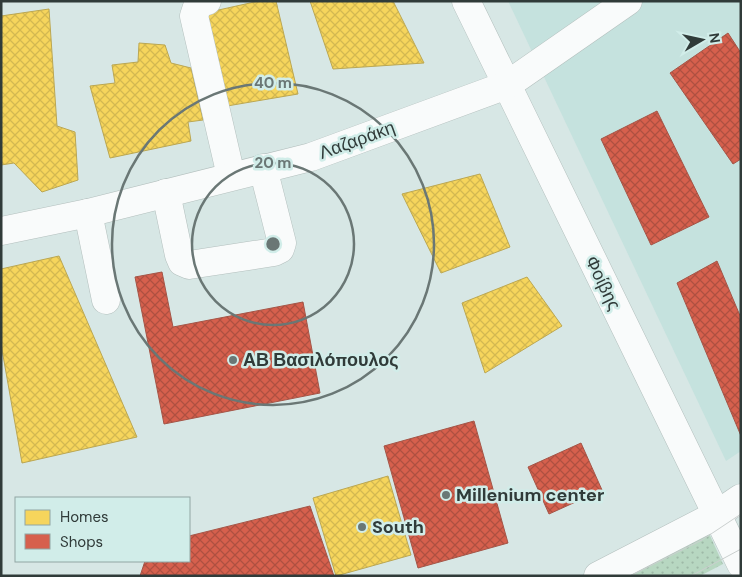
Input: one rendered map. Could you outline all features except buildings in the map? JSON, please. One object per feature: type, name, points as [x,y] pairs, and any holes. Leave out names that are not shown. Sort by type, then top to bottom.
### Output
[{"type":"street","points":[[207,1],[198,4],[194,16],[231,176]]},
{"type":"street","name":"Φοίβης","points":[[466,1],[741,564]]},
{"type":"street","name":"Λαζαράκη","points":[[1,231],[88,213],[310,157],[507,85],[628,1]]},
{"type":"street","points":[[166,193],[182,262],[189,264],[274,252],[280,249],[282,243],[264,168]]},
{"type":"street","points":[[88,213],[106,300]]},
{"type":"street","points":[[598,576],[716,515],[741,498]]},
{"type":"street","points":[[725,576],[741,568]]},
{"type":"shaded area","points":[[508,1],[741,1],[741,451],[726,461]]},
{"type":"green space","points":[[707,529],[723,564],[700,576],[619,576]]},
{"type":"tram line","points":[[630,576],[702,540],[741,514]]},
{"type":"tram line","points":[[691,576],[741,549]]},
{"type":"place","name":"ΑΒ Βασιλόπουλος","points":[[233,360]]},
{"type":"place","name":"Millenium center","points":[[446,495]]},
{"type":"place","name":"South","points":[[362,527]]}]
